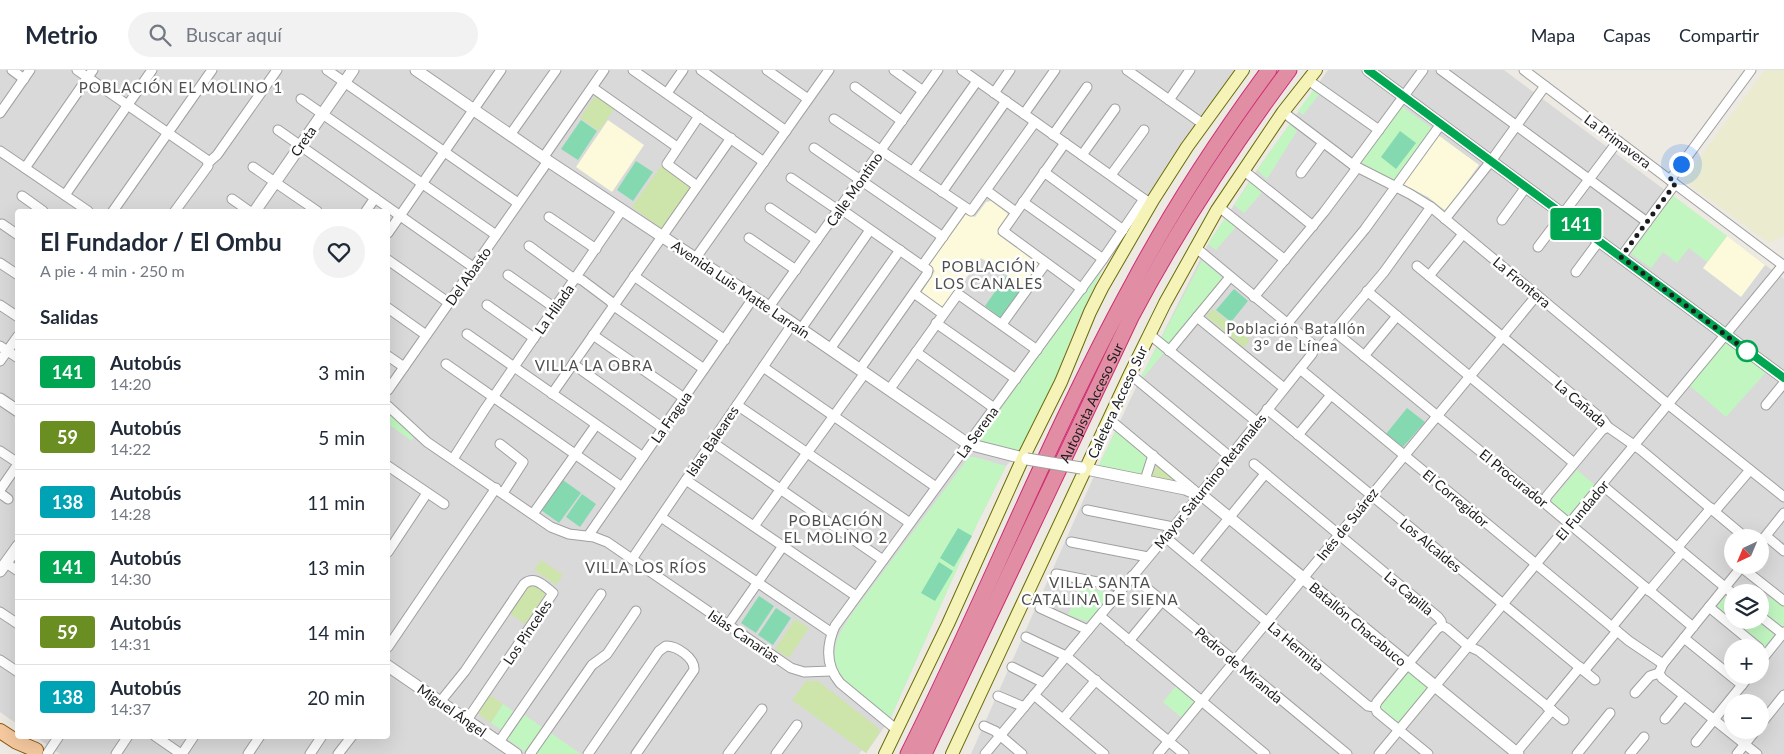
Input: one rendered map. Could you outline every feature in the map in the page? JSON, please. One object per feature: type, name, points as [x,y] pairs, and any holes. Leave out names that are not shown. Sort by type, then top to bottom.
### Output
[{"type":"highway","name":"Autopista Acceso Sur","points":[[908,754],[1115,316],[1183,196],[1220,138],[1270,70]]},
{"type":"highway","name":"Autopista Acceso Sur","points":[[924,754],[1131,317],[1200,196],[1288,70]]},
{"type":"main road","points":[[885,754],[1061,382],[1090,312],[1147,201],[1243,70]]},
{"type":"main road","name":"Caletera Acceso Sur","points":[[952,754],[1084,469],[1149,334],[1195,248],[1243,170],[1283,112],[1312,75]]},
{"type":"main road","points":[[0,720],[15,731]]},
{"type":"main road","points":[[0,731],[17,742],[41,753]]},
{"type":"main road","points":[[25,739],[41,753]]},
{"type":"street","points":[[12,70],[24,79]]},
{"type":"street","points":[[1,109],[30,70]]},
{"type":"street","points":[[77,70],[90,74],[128,105],[207,160],[208,163]]},
{"type":"street","points":[[65,195],[152,70]]},
{"type":"street","points":[[115,209],[212,70]]},
{"type":"street","points":[[327,70],[518,203]]},
{"type":"street","name":"Creta","points":[[256,209],[353,70]]},
{"type":"street","name":"Avenida Luis Matte Larraín","points":[[416,70],[545,159],[769,307],[968,444],[1025,459],[1084,469]]},
{"type":"street","points":[[510,135],[556,70]]},
{"type":"street","name":"Del Abasto","points":[[390,387],[518,203],[604,70]]},
{"type":"street","points":[[634,70],[764,162]]},
{"type":"street","points":[[667,93],[683,70]]},
{"type":"street","points":[[701,70],[786,131]]},
{"type":"street","points":[[767,70],[808,100]]},
{"type":"street","points":[[695,259],[829,70]]},
{"type":"street","points":[[894,70],[923,91]]},
{"type":"street","name":"Calle Montino","points":[[769,307],[938,70]]},
{"type":"street","points":[[994,93],[1010,70]]},
{"type":"street","points":[[1024,114],[1055,70]]},
{"type":"street","points":[[1127,70],[1203,124]]},
{"type":"street","points":[[1139,78],[1145,70]]},
{"type":"street","points":[[1169,100],[1190,70]]},
{"type":"street","points":[[1368,70],[1726,335],[1783,375],[1766,406]]},
{"type":"street","points":[[1254,297],[1313,226],[1423,70]]},
{"type":"street","points":[[1441,70],[1647,222]]},
{"type":"street","name":"La Primavera","points":[[1524,70],[1784,266]]},
{"type":"street","points":[[1621,257],[1751,70]]},
{"type":"street","points":[[177,209],[208,166],[208,163],[217,155],[272,71]]},
{"type":"street","points":[[390,230],[499,71]]},
{"type":"street","points":[[964,71],[1147,201]]},
{"type":"street","points":[[25,168],[90,74]]},
{"type":"street","points":[[1312,75],[1379,130]]},
{"type":"street","points":[[913,171],[977,81]]},
{"type":"street","points":[[1445,219],[1491,161],[1545,86]]},
{"type":"street","points":[[855,87],[902,121]]},
{"type":"street","points":[[1053,134],[1087,87]]},
{"type":"street","points":[[593,88],[677,147]]},
{"type":"street","points":[[301,99],[496,235]]},
{"type":"street","points":[[942,192],[1006,101]]},
{"type":"street","points":[[1082,155],[1115,109]]},
{"type":"street","name":"La Frontera","points":[[1283,112],[1355,167],[1431,207],[1669,405],[1784,497]]},
{"type":"street","points":[[697,186],[666,164],[699,116]]},
{"type":"street","points":[[834,119],[968,209]]},
{"type":"street","points":[[754,526],[834,416],[914,293],[943,236],[987,191],[1035,122]]},
{"type":"street","points":[[1287,324],[1352,245],[1441,124]]},
{"type":"street","points":[[278,130],[473,267]]},
{"type":"street","points":[[1111,175],[1144,130]]},
{"type":"street","points":[[552,394],[731,138]]},
{"type":"street","points":[[1538,247],[1618,141]]},
{"type":"street","points":[[1065,143],[1004,231],[1082,289]]},
{"type":"street","points":[[1301,172],[1323,143]]},
{"type":"street","points":[[814,148],[943,236]]},
{"type":"street","points":[[0,151],[85,209]]},
{"type":"street","points":[[253,167],[314,209]]},
{"type":"street","points":[[1243,170],[1313,226]]},
{"type":"street","points":[[1044,172],[1123,230]]},
{"type":"street","points":[[791,178],[900,250],[925,269]]},
{"type":"street","points":[[1502,220],[1526,187]]},
{"type":"street","points":[[987,191],[1016,212]]},
{"type":"street","points":[[22,196],[40,209]]},
{"type":"street","points":[[367,209],[375,198]]},
{"type":"street","points":[[232,199],[246,209]]},
{"type":"street","name":"La Serena","points":[[831,671],[828,651],[835,626],[1082,289],[1123,230],[1147,201]]},
{"type":"street","points":[[1023,202],[1103,260]]},
{"type":"street","points":[[1220,207],[1285,260]]},
{"type":"street","name":"Mayor Saturnino Retamales","points":[[986,754],[1165,537],[1313,353],[1314,349],[1321,347],[1367,291],[1431,207]]},
{"type":"street","points":[[770,208],[817,240]]},
{"type":"street","name":"La Hilada","points":[[453,459],[493,397],[622,210]]},
{"type":"street","points":[[549,217],[596,249]]},
{"type":"street","points":[[2,224],[15,233]]},
{"type":"street","name":"Islas Baleares","points":[[632,559],[762,368],[797,326],[870,230]]},
{"type":"street","points":[[1429,276],[1463,234]]},
{"type":"street","points":[[749,238],[796,270]]},
{"type":"street","points":[[1576,272],[1599,241]]},
{"type":"street","points":[[529,246],[576,278],[582,280],[704,369]]},
{"type":"street","points":[[1195,248],[1312,344],[1314,349]]},
{"type":"street","points":[[830,349],[900,250]]},
{"type":"street","points":[[390,261],[448,303]]},
{"type":"street","points":[[0,263],[15,273]]},
{"type":"street","points":[[1002,324],[1046,263]]},
{"type":"street","name":"La Cañada","points":[[1417,266],[1605,422],[1608,427],[1634,447],[1641,450],[1735,529]]},
{"type":"street","name":"El Fundador","points":[[1379,754],[1784,266]]},
{"type":"street","points":[[508,275],[555,308]]},
{"type":"street","points":[[634,276],[725,340]]},
{"type":"street","points":[[1169,350],[1230,277]]},
{"type":"street","points":[[1367,291],[1574,463]]},
{"type":"street","points":[[914,293],[943,314]]},
{"type":"street","points":[[889,390],[958,294],[1037,350]]},
{"type":"street","name":"Inés de Suárez","points":[[1158,754],[1537,295]]},
{"type":"street","name":"La Fragua","points":[[588,536],[754,297]]},
{"type":"street","points":[[0,305],[15,315]]},
{"type":"street","points":[[487,305],[534,338]]},
{"type":"street","points":[[390,309],[426,335]]},
{"type":"street","points":[[1364,356],[1397,316]]},
{"type":"street","points":[[1197,317],[1284,388]]},
{"type":"street","points":[[936,323],[1016,379]]},
{"type":"street","name":"El Procurador","points":[[1334,331],[1537,498],[1545,501],[1547,505],[1576,530],[1693,627]]},
{"type":"street","points":[[467,334],[643,457]]},
{"type":"street","points":[[1149,334],[1257,422]]},
{"type":"street","points":[[593,335],[684,398]]},
{"type":"street","points":[[0,361],[4,349],[15,339]]},
{"type":"street","points":[[4,349],[15,356]]},
{"type":"street","points":[[916,352],[994,408]]},
{"type":"street","points":[[390,357],[404,367]]},
{"type":"street","points":[[446,364],[622,487]]},
{"type":"street","points":[[573,364],[664,428]]},
{"type":"street","points":[[762,368],[936,487]]},
{"type":"street","name":"El Corregidor","points":[[1300,369],[1635,646],[1661,668],[1662,678],[1757,754]]},
{"type":"street","points":[[1130,374],[1229,456]]},
{"type":"street","points":[[1298,435],[1331,395]]},
{"type":"street","points":[[0,399],[15,409]]},
{"type":"street","points":[[737,405],[910,523]]},
{"type":"street","name":"Islas Canarias","points":[[390,408],[419,436],[532,514],[563,532],[604,540],[795,670],[808,672],[831,671]]},
{"type":"street","name":"Los Alcaldes","points":[[1267,409],[1595,680]]},
{"type":"street","name":"Batallón Chacabuco","points":[[1109,419],[1516,754]]},
{"type":"street","points":[[532,514],[596,425]]},
{"type":"street","points":[[1545,501],[1546,496],[1602,430],[1608,427]]},
{"type":"street","points":[[712,442],[883,560]]},
{"type":"street","points":[[390,645],[500,491],[523,463],[522,460],[500,444]]},
{"type":"street","points":[[0,451],[15,462]]},
{"type":"street","points":[[1145,480],[1153,455]]},
{"type":"street","name":"La Capilla","points":[[1254,464],[1438,616],[1442,626],[1468,646],[1479,651],[1564,720]]},
{"type":"street","points":[[390,467],[444,504]]},
{"type":"street","points":[[8,499],[0,492],[15,469]]},
{"type":"street","name":"Batallón Chacabuco","points":[[1084,469],[1145,480],[1190,490],[1199,494]]},
{"type":"street","points":[[1516,754],[1550,708],[1614,629],[1713,510],[1750,470]]},
{"type":"street","points":[[1194,561],[1265,474]]},
{"type":"street","points":[[686,480],[856,596]]},
{"type":"street","points":[[1602,485],[1724,586]]},
{"type":"street","points":[[390,549],[428,493]]},
{"type":"street","points":[[1087,510],[1173,527]]},
{"type":"street","points":[[1769,533],[1784,514]]},
{"type":"street","points":[[660,517],[832,633]]},
{"type":"street","name":"La Hermita","points":[[1165,537],[1368,706],[1375,708],[1377,712],[1428,754]]},
{"type":"street","points":[[1071,542],[1148,556]]},
{"type":"street","points":[[1769,543],[1784,551]]},
{"type":"street","points":[[728,625],[783,546]]},
{"type":"street","points":[[3,567],[15,550]]},
{"type":"street","points":[[1056,574],[1123,587]]},
{"type":"street","points":[[1727,584],[1736,574]]},
{"type":"street","points":[[1752,574],[1784,601]]},
{"type":"street","name":"Pedro de Miranda","points":[[1132,576],[1347,754]]},
{"type":"street","name":"Los Pinceles","points":[[440,702],[465,671],[524,584],[529,581],[538,581],[553,593],[468,720]]},
{"type":"street","points":[[1635,693],[1650,676],[1661,668],[1724,588]]},
{"type":"street","points":[[499,742],[600,594]]},
{"type":"street","points":[[1129,641],[1162,601]]},
{"type":"street","points":[[1709,607],[1748,639]]},
{"type":"street","points":[[1040,608],[1088,630]]},
{"type":"street","points":[[0,612],[15,622]]},
{"type":"street","points":[[530,754],[592,665],[607,654],[636,612]]},
{"type":"street","points":[[1100,616],[1265,754]]},
{"type":"street","points":[[1769,623],[1784,634],[1769,645]]},
{"type":"street","points":[[1375,708],[1376,704],[1408,664],[1437,629],[1442,626]]},
{"type":"street","points":[[1026,637],[1066,656],[1184,754]]},
{"type":"street","points":[[1684,638],[1742,685],[1696,742]]},
{"type":"street","points":[[588,754],[659,651],[666,646],[674,647],[692,660],[694,670],[636,754]]},
{"type":"street","points":[[0,660],[15,670]]},
{"type":"street","name":"Miguel Ángel","points":[[390,667],[516,754]]},
{"type":"street","points":[[1012,667],[1044,683]]},
{"type":"street","points":[[831,671],[840,683],[897,730]]},
{"type":"street","points":[[1063,719],[1096,680]]},
{"type":"street","points":[[1034,695],[1104,754]]},
{"type":"street","points":[[998,696],[1024,707]]},
{"type":"street","points":[[1665,719],[1684,696]]},
{"type":"street","points":[[1769,715],[1784,696]]},
{"type":"street","points":[[728,754],[762,709]]},
{"type":"street","points":[[1577,754],[1610,713]]},
{"type":"street","points":[[776,754],[798,725]]},
{"type":"street","points":[[984,726],[995,731],[1022,754]]},
{"type":"street","points":[[1630,754],[1644,737]]},
{"type":"street","points":[[41,753],[56,739]]},
{"type":"street","points":[[116,754],[126,739]]},
{"type":"street","points":[[159,739],[181,754],[192,739]]},
{"type":"street","points":[[248,754],[258,739]]},
{"type":"street","points":[[310,754],[320,739]]},
{"type":"street","points":[[338,754],[350,739]]},
{"type":"street","points":[[1737,754],[1749,739]]},
{"type":"shaded area","points":[[0,70],[1238,70],[1147,196],[1103,268],[1070,339],[1051,389],[1018,453],[1006,466],[977,524],[890,719],[866,753],[862,750],[859,754],[60,754],[39,739],[390,739],[390,209],[15,209],[15,723],[0,712]]},
{"type":"shaded area","points":[[1328,70],[1504,70],[1784,279],[1784,754],[971,754],[1098,467],[1208,244],[1257,170]]},
{"type":"shaded area","points":[[608,120],[644,145],[612,192],[576,167]]},
{"type":"shaded area","points":[[1438,135],[1479,165],[1446,211],[1428,197],[1402,184]]},
{"type":"shaded area","points":[[991,201],[1008,214],[997,234],[1040,265],[1025,287],[981,258],[944,308],[921,293],[935,271],[928,266],[965,214],[975,217],[986,202]]},
{"type":"shaded area","points":[[1727,236],[1765,265],[1741,297],[1703,268]]},
{"type":"green space","points":[[1765,70],[1784,70],[1784,235],[1769,243],[1683,180]]},
{"type":"green space","points":[[1314,89],[1320,93],[1303,115],[1298,111]]},
{"type":"green space","points":[[596,95],[615,108],[599,131],[580,118]]},
{"type":"green space","points":[[1400,105],[1433,129],[1393,182],[1359,162]]},
{"type":"green space","points":[[581,120],[597,131],[578,160],[561,149]]},
{"type":"green space","points":[[1290,124],[1297,131],[1267,179],[1257,170]]},
{"type":"green space","points":[[1400,131],[1416,143],[1396,169],[1381,157]]},
{"type":"green space","points":[[636,161],[653,172],[633,201],[617,190]]},
{"type":"green space","points":[[661,166],[694,189],[664,230],[632,207]]},
{"type":"green space","points":[[1250,182],[1263,191],[1244,213],[1234,205]]},
{"type":"green space","points":[[1672,195],[1727,236],[1707,262],[1689,248],[1677,263],[1663,252],[1651,268],[1629,252]]},
{"type":"green space","points":[[1225,218],[1236,227],[1216,250],[1208,244]]},
{"type":"green space","points":[[1202,260],[1224,279],[1143,378],[1141,377]]},
{"type":"green space","points":[[1103,268],[1079,318],[1051,389],[1018,453],[975,441]]},
{"type":"green space","points":[[1006,276],[1022,288],[1001,318],[985,306]]},
{"type":"green space","points":[[1234,289],[1248,301],[1231,322],[1216,310]]},
{"type":"green space","points":[[1213,309],[1250,340],[1244,348],[1206,316]]},
{"type":"green space","points":[[1727,340],[1768,370],[1726,417],[1689,385]]},
{"type":"green space","points":[[1407,408],[1425,422],[1403,447],[1386,434]]},
{"type":"green space","points":[[390,412],[413,437],[412,441],[390,425]]},
{"type":"green space","points":[[1116,431],[1150,458],[1144,478],[1098,467]]},
{"type":"green space","points":[[969,457],[1006,466],[977,524],[890,719],[846,681],[835,668],[836,644],[853,612]]},
{"type":"green space","points":[[1157,463],[1177,482],[1152,476]]},
{"type":"green space","points":[[1577,470],[1595,485],[1567,517],[1550,502]]},
{"type":"green space","points":[[563,480],[581,493],[559,523],[541,510]]},
{"type":"green space","points":[[582,494],[596,504],[580,527],[566,517]]},
{"type":"green space","points":[[958,528],[972,536],[954,567],[940,558]]},
{"type":"green space","points":[[541,560],[563,575],[556,585],[534,570]]},
{"type":"green space","points":[[939,562],[953,571],[935,601],[921,593]]},
{"type":"green space","points":[[529,583],[535,583],[544,590],[545,595],[525,624],[509,613]]},
{"type":"green space","points":[[1080,588],[1114,593],[1089,622],[1068,615]]},
{"type":"green space","points":[[759,596],[774,606],[756,633],[741,623]]},
{"type":"green space","points":[[1771,596],[1784,606],[1784,626],[1781,626],[1769,616],[1769,598]]},
{"type":"green space","points":[[1724,598],[1724,615],[1715,608]]},
{"type":"green space","points":[[776,608],[791,618],[773,645],[758,635]]},
{"type":"green space","points":[[795,619],[809,628],[789,658],[775,649]]},
{"type":"green space","points":[[1741,629],[1767,629],[1777,637],[1769,646],[1769,639],[1754,639]]},
{"type":"green space","points":[[1409,671],[1429,688],[1399,724],[1379,707]]},
{"type":"green space","points":[[806,681],[818,681],[877,727],[880,732],[866,753],[792,700]]},
{"type":"green space","points":[[1176,686],[1195,702],[1182,718],[1163,702]]},
{"type":"green space","points":[[490,695],[503,704],[491,723],[478,714]]},
{"type":"green space","points":[[503,704],[514,712],[502,730],[491,723]]},
{"type":"green space","points":[[523,714],[581,754],[528,754],[506,738]]},
{"type":"bus line","name":"141","points":[[1368,70],[1784,378]]},
{"type":"district","name":"POBLACIÓN EL MOLINO 1","points":[[181,87]]},
{"type":"district","name":"POBLACIÓN LOS CANALES","points":[[989,274]]},
{"type":"district","name":"Población Batallón 3º de Línea","points":[[1296,336]]},
{"type":"district","name":"VILLA LA OBRA","points":[[594,365]]},
{"type":"district","name":"POBLACIÓN EL MOLINO 2","points":[[836,528]]},
{"type":"district","name":"VILLA LOS RÍOS","points":[[646,567]]},
{"type":"district","name":"VILLA SANTA CATALINA DE SIENA","points":[[1100,590]]},
{"type":"route","points":[[1681,164],[1670,180],[1675,184],[1621,257],[1747,351]]}]
